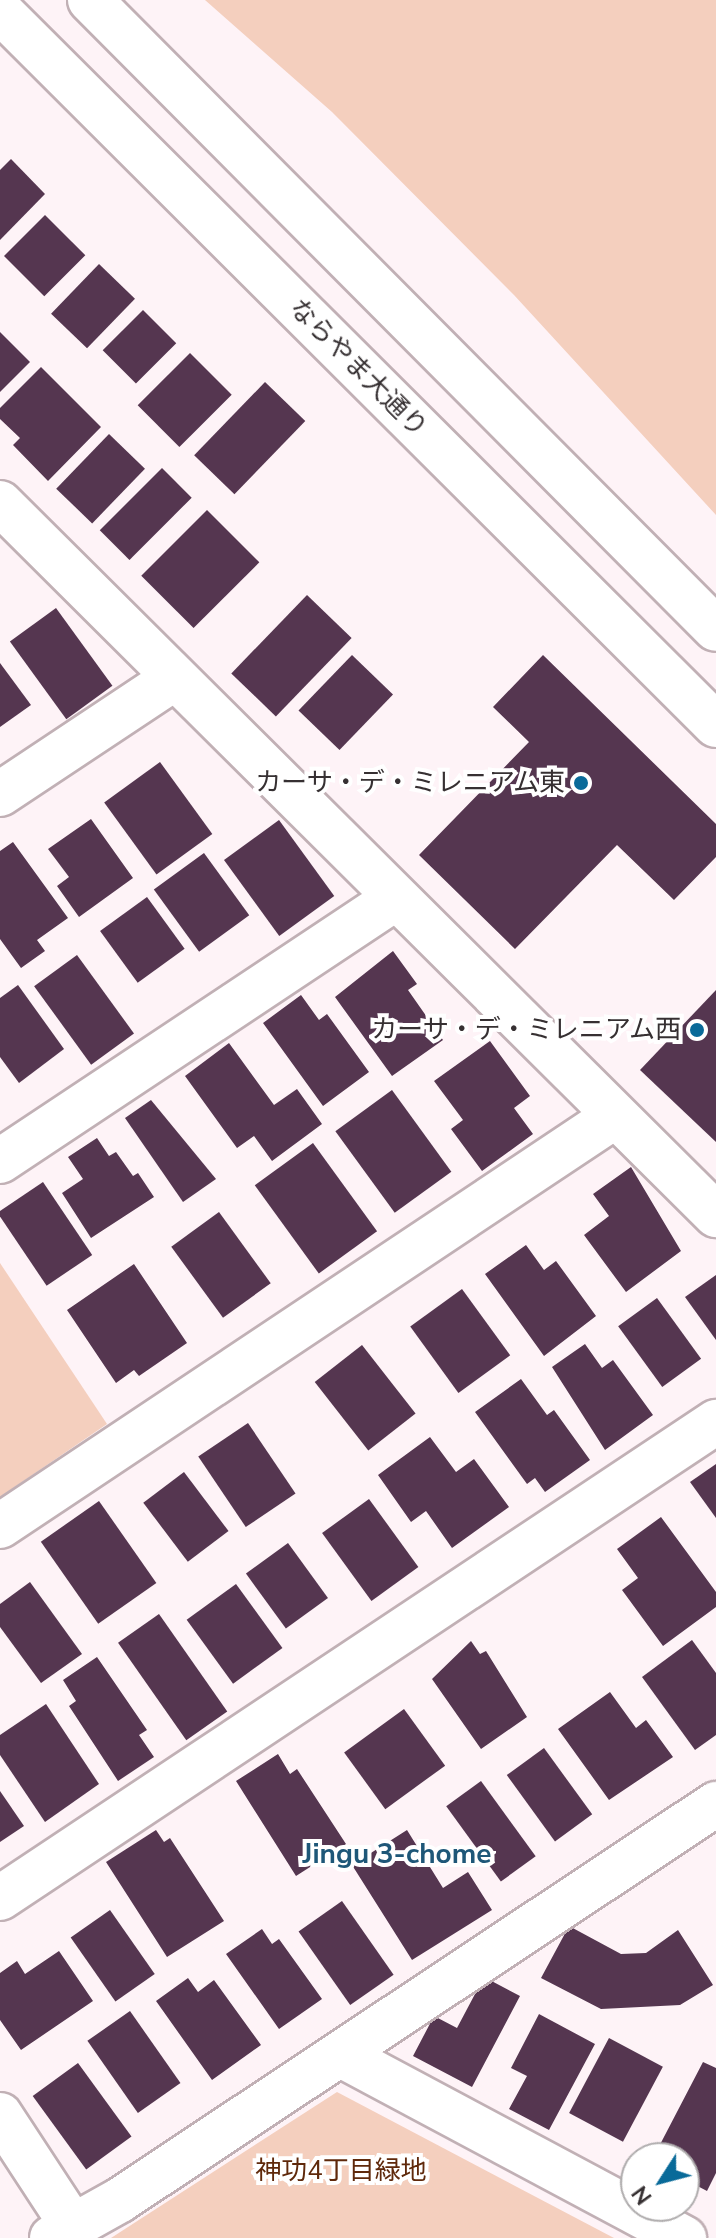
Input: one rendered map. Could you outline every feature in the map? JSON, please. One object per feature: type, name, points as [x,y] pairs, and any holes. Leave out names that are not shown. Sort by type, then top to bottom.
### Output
[{"type":"street","points":[[90,0],[716,629]]},
{"type":"street","name":"ならやま大通り","points":[[0,11],[716,725]]},
{"type":"street","points":[[0,503],[173,679],[716,1215]]},
{"type":"street","points":[[0,794],[173,679]]},
{"type":"street","points":[[0,1161],[395,899]]},
{"type":"street","points":[[0,1526],[615,1116]]},
{"type":"street","points":[[0,1898],[716,1422]]},
{"type":"street","points":[[0,2115],[62,2232],[341,2055],[716,1804]]},
{"type":"street","points":[[341,2055],[684,2238]]},
{"type":"green space","points":[[205,0],[716,0],[716,515],[514,295],[332,112]]},
{"type":"green space","points":[[0,1263],[107,1424],[0,1497]]},
{"type":"green space","name":"神功4丁目緑地","points":[[337,2092],[614,2238],[111,2238]]},
{"type":"building","points":[[11,159],[45,194],[0,240],[0,170]]},
{"type":"building","points":[[45,215],[85,255],[44,296],[4,256]]},
{"type":"building","points":[[99,264],[135,299],[87,348],[51,314]]},
{"type":"building","points":[[143,310],[176,343],[136,384],[103,350]]},
{"type":"building","points":[[0,332],[30,362],[0,392]]},
{"type":"building","points":[[190,353],[232,395],[179,447],[138,405]]},
{"type":"building","points":[[41,367],[101,427],[48,481],[13,445],[20,438],[0,419],[0,408]]},
{"type":"building","points":[[265,382],[305,421],[234,494],[194,455]]},
{"type":"building","points":[[109,434],[145,469],[92,523],[56,489]]},
{"type":"building","points":[[162,468],[192,498],[129,560],[100,530]]},
{"type":"building","points":[[207,510],[259,562],[194,628],[141,576]]},
{"type":"building","points":[[307,595],[352,638],[276,716],[231,673]]},
{"type":"building","points":[[56,608],[112,686],[66,719],[10,642]]},
{"type":"building","points":[[352,655],[393,695],[340,750],[299,710]]},
{"type":"building","name":"カーサ・デ・ミレニアム東","points":[[543,655],[716,824],[716,857],[674,900],[617,845],[515,949],[419,855],[529,742],[493,707]]},
{"type":"building","points":[[0,663],[31,705],[0,727]]},
{"type":"building","points":[[160,762],[212,834],[156,875],[104,803]]},
{"type":"building","points":[[91,819],[133,878],[79,917],[57,886],[69,877],[48,849]]},
{"type":"building","points":[[279,820],[334,896],[279,936],[224,860]]},
{"type":"building","points":[[13,842],[68,918],[37,940],[45,951],[21,968],[0,939],[0,851]]},
{"type":"building","points":[[204,853],[249,915],[199,952],[154,889]]},
{"type":"building","points":[[147,897],[185,949],[138,983],[100,931]]},
{"type":"building","points":[[393,951],[417,984],[408,990],[443,1040],[392,1076],[335,997]]},
{"type":"building","points":[[77,955],[134,1033],[91,1065],[34,986]]},
{"type":"building","points":[[18,985],[64,1049],[19,1083],[0,1057],[0,998]]},
{"type":"building","name":"カーサ・デ・ミレニアム西","points":[[716,990],[716,1142],[640,1070]]},
{"type":"building","points":[[301,995],[319,1020],[327,1014],[369,1072],[323,1106],[263,1023]]},
{"type":"building","points":[[490,1041],[530,1096],[514,1108],[533,1134],[482,1171],[451,1129],[463,1120],[434,1081]]},
{"type":"building","points":[[229,1043],[274,1105],[297,1089],[322,1124],[272,1161],[254,1136],[237,1148],[185,1076]]},
{"type":"building","points":[[392,1090],[451,1172],[395,1213],[335,1131]]},
{"type":"building","points":[[151,1100],[216,1179],[183,1202],[125,1118]]},
{"type":"building","points":[[97,1138],[109,1156],[116,1152],[133,1176],[138,1173],[154,1197],[91,1238],[62,1193],[83,1179],[68,1157]]},
{"type":"building","points":[[313,1143],[377,1231],[319,1274],[255,1185]]},
{"type":"building","points":[[631,1167],[681,1251],[626,1292],[584,1235],[609,1216],[593,1194]]},
{"type":"building","points":[[43,1182],[92,1255],[47,1286],[0,1217],[0,1211]]},
{"type":"building","points":[[219,1212],[271,1283],[223,1318],[171,1247]]},
{"type":"building","points":[[526,1245],[544,1270],[556,1261],[596,1316],[544,1356],[485,1274]]},
{"type":"building","points":[[134,1264],[187,1343],[139,1376],[134,1370],[116,1383],[67,1310]]},
{"type":"building","points":[[716,1275],[716,1340],[685,1297]]},
{"type":"building","points":[[462,1289],[510,1355],[458,1393],[410,1327]]},
{"type":"building","points":[[657,1298],[701,1359],[662,1387],[618,1326]]},
{"type":"building","points":[[585,1344],[602,1368],[613,1360],[653,1415],[605,1450],[552,1367]]},
{"type":"building","points":[[362,1345],[416,1414],[368,1450],[315,1382]]},
{"type":"building","points":[[521,1379],[547,1415],[554,1410],[590,1460],[545,1492],[535,1478],[527,1484],[475,1412]]},
{"type":"building","points":[[248,1423],[296,1493],[246,1527],[198,1457]]},
{"type":"building","points":[[430,1437],[456,1472],[474,1459],[509,1507],[452,1548],[426,1511],[411,1522],[378,1475]]},
{"type":"building","points":[[716,1464],[716,1518],[690,1482]]},
{"type":"building","points":[[184,1472],[229,1531],[188,1562],[143,1503]]},
{"type":"building","points":[[369,1499],[418,1567],[371,1601],[322,1533]]},
{"type":"building","points":[[99,1501],[156,1583],[98,1624],[41,1542]]},
{"type":"building","points":[[661,1517],[716,1592],[716,1607],[663,1646],[622,1590],[638,1578],[617,1549]]},
{"type":"building","points":[[288,1543],[328,1598],[286,1629],[246,1574]]},
{"type":"building","points":[[30,1582],[82,1654],[41,1683],[0,1627],[0,1604]]},
{"type":"building","points":[[236,1584],[282,1648],[233,1684],[187,1620]]},
{"type":"building","points":[[159,1614],[227,1711],[186,1740],[118,1643]]},
{"type":"building","points":[[692,1640],[716,1673],[716,1735],[695,1750],[642,1677]]},
{"type":"building","points":[[471,1641],[480,1654],[486,1651],[527,1717],[481,1749],[432,1679]]},
{"type":"building","points":[[97,1657],[147,1730],[139,1735],[154,1757],[118,1781],[69,1706],[76,1701],[63,1680]]},
{"type":"building","points":[[610,1692],[636,1728],[646,1720],[673,1757],[609,1800],[558,1729]]},
{"type":"building","points":[[46,1704],[99,1784],[45,1822],[0,1755],[0,1735]]},
{"type":"building","points":[[404,1709],[445,1766],[385,1809],[344,1752]]},
{"type":"building","points":[[544,1748],[592,1814],[555,1841],[507,1775]]},
{"type":"building","points":[[278,1754],[290,1774],[297,1769],[346,1844],[296,1876],[236,1781]]},
{"type":"building","points":[[481,1781],[536,1856],[501,1882],[446,1806]]},
{"type":"building","points":[[0,1791],[24,1826],[0,1842]]},
{"type":"building","points":[[156,1830],[164,1842],[170,1838],[224,1921],[167,1957],[106,1862]]},
{"type":"building","points":[[407,1830],[443,1888],[468,1872],[492,1910],[412,1960],[352,1865]]},
{"type":"building","points":[[342,1901],[394,1975],[350,2005],[299,1931]]},
{"type":"building","points":[[110,1910],[155,1974],[115,2001],[71,1938]]},
{"type":"building","points":[[569,1926],[621,1954],[646,1953],[678,1930],[713,1985],[680,2005],[601,2009],[541,1978]]},
{"type":"building","points":[[262,1929],[272,1944],[279,1939],[322,1999],[279,2029],[226,1954]]},
{"type":"building","points":[[59,1951],[93,2001],[21,2050],[0,2020],[0,1973],[17,1961],[25,1974]]},
{"type":"building","points":[[484,1977],[520,1996],[472,2087],[413,2056],[434,2016],[457,2028]]},
{"type":"building","points":[[188,1978],[198,1992],[214,1980],[261,2045],[212,2080],[156,2001]]},
{"type":"building","points":[[130,2011],[180,2083],[138,2113],[87,2041]]},
{"type":"building","points":[[539,2014],[595,2044],[549,2130],[509,2109],[527,2076],[511,2068]]},
{"type":"building","points":[[609,2038],[663,2067],[623,2142],[569,2113]]},
{"type":"building","points":[[703,2062],[716,2068],[716,2173],[707,2191],[700,2187],[700,2142],[661,2142]]},
{"type":"building","points":[[78,2063],[131,2137],[86,2170],[33,2096]]},
{"type":"place","name":"カーサ・デ・ミレニアム東","points":[[581,783]]},
{"type":"place","name":"カーサ・デ・ミレニアム西","points":[[697,1030]]},
{"type":"district","name":"Jingu 3-chome","points":[[397,1854]]}]
